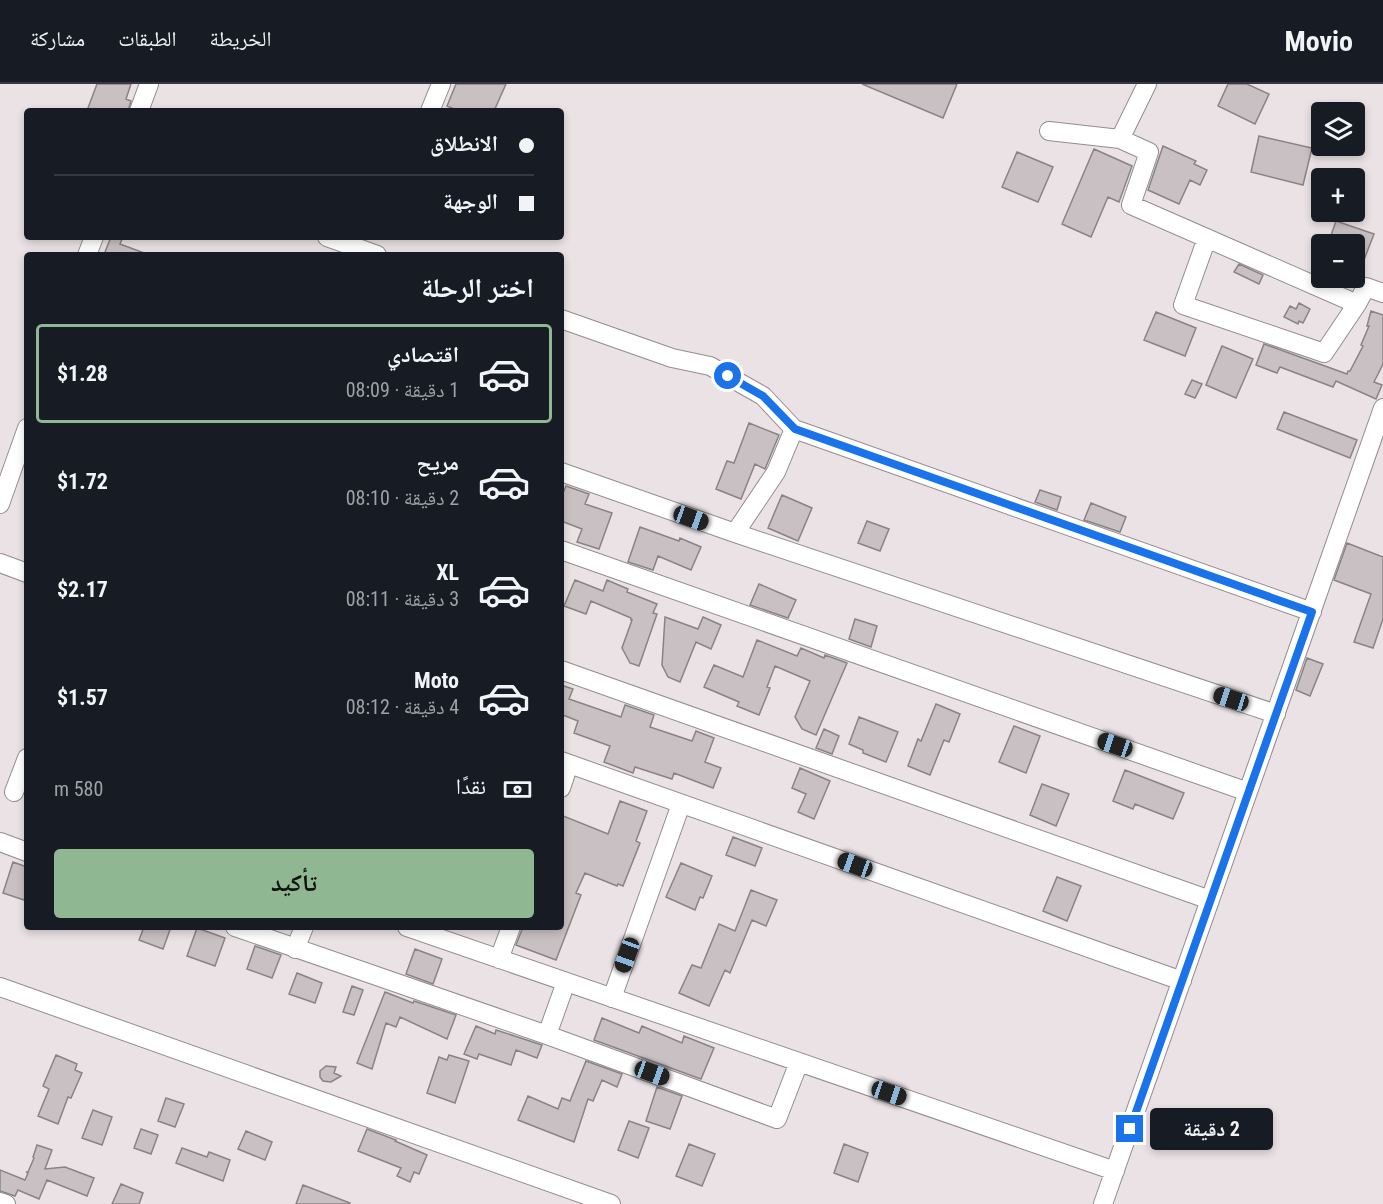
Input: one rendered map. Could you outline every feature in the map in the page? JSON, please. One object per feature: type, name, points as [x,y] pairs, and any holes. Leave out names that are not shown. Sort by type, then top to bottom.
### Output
[{"type":"street","points":[[140,108],[149,84]]},
{"type":"street","points":[[431,108],[441,84]]},
{"type":"street","points":[[1120,139],[1147,84]]},
{"type":"street","points":[[1049,131],[1120,139],[1149,152],[1131,204],[1357,304]]},
{"type":"street","points":[[1207,238],[1183,305],[1324,353],[1366,287],[1383,293]]},
{"type":"street","points":[[339,240],[376,249]]},
{"type":"street","points":[[564,320],[672,357],[711,366],[763,396],[795,429],[1312,612]]},
{"type":"street","points":[[1103,1204],[1383,408]]},
{"type":"street","points":[[735,533],[776,472],[795,429]]},
{"type":"street","points":[[0,504],[19,478],[24,447]]},
{"type":"street","points":[[564,473],[735,533],[1276,714]]},
{"type":"street","points":[[564,551],[1248,792]]},
{"type":"street","points":[[0,563],[24,572]]},
{"type":"street","points":[[564,671],[1210,900]]},
{"type":"street","points":[[565,763],[1182,981]]},
{"type":"street","points":[[14,792],[24,766]]},
{"type":"street","points":[[612,998],[681,804]]},
{"type":"street","points":[[0,842],[24,851]]},
{"type":"street","points":[[243,930],[547,1035],[777,1119],[799,1062]]},
{"type":"street","points":[[295,949],[303,930]]},
{"type":"street","points":[[416,930],[1115,1171]]},
{"type":"street","points":[[500,959],[510,930]]},
{"type":"street","points":[[547,1035],[566,982]]},
{"type":"street","points":[[0,987],[611,1204]]},
{"type":"street","points":[[0,1202],[6,1204]]},
{"type":"building","points":[[97,84],[131,84],[126,99],[131,101],[129,108],[88,108]]},
{"type":"building","points":[[456,84],[506,84],[495,108],[447,106]]},
{"type":"building","points":[[862,84],[957,84],[943,118]]},
{"type":"building","points":[[1228,84],[1247,84],[1269,94],[1255,124],[1218,106]]},
{"type":"building","points":[[1259,136],[1311,148],[1303,185],[1251,172]]},
{"type":"building","points":[[1163,146],[1196,161],[1194,164],[1207,170],[1200,185],[1190,180],[1179,204],[1148,190]]},
{"type":"building","points":[[1094,149],[1132,166],[1119,202],[1108,197],[1091,237],[1062,224]]},
{"type":"building","points":[[1017,152],[1053,167],[1038,202],[1002,187]]},
{"type":"building","points":[[1336,222],[1339,222],[1374,234],[1365,257],[1365,234],[1331,234]]},
{"type":"building","points":[[110,240],[122,240],[120,244],[142,252],[105,252]]},
{"type":"building","points":[[1239,264],[1263,275],[1259,284],[1234,272]]},
{"type":"building","points":[[1299,303],[1310,309],[1303,323],[1299,321],[1298,324],[1284,317],[1290,306],[1296,309]]},
{"type":"building","points":[[1371,311],[1383,315],[1383,364],[1374,382],[1382,385],[1376,399],[1336,381],[1333,387],[1280,367],[1277,373],[1256,365],[1264,344],[1347,374],[1363,346],[1361,345],[1369,326],[1367,326]]},
{"type":"building","points":[[1156,312],[1196,328],[1185,356],[1144,340]]},
{"type":"building","points":[[1222,346],[1253,359],[1236,398],[1206,385]]},
{"type":"building","points":[[1192,380],[1202,384],[1195,398],[1185,394]]},
{"type":"building","points":[[1284,412],[1357,440],[1350,458],[1277,429]]},
{"type":"building","points":[[749,423],[779,435],[765,469],[755,464],[741,499],[716,489],[727,461],[734,463]]},
{"type":"building","points":[[566,486],[589,494],[585,504],[612,513],[599,549],[577,542],[582,529],[564,522]]},
{"type":"building","points":[[1040,490],[1061,497],[1057,510],[1035,502]]},
{"type":"building","points":[[782,495],[812,508],[798,541],[768,528]]},
{"type":"building","points":[[1091,503],[1126,517],[1120,532],[1084,520]]},
{"type":"building","points":[[867,521],[889,529],[880,551],[858,543]]},
{"type":"building","points":[[640,527],[679,541],[680,538],[701,547],[691,570],[658,556],[653,570],[628,562]]},
{"type":"building","points":[[1347,543],[1383,557],[1383,619],[1373,648],[1354,642],[1371,594],[1334,580]]},
{"type":"building","points":[[575,580],[603,591],[607,580],[628,589],[627,592],[657,604],[653,613],[657,614],[639,666],[630,663],[622,648],[631,618],[591,601],[586,614],[564,606]]},
{"type":"building","points":[[759,584],[796,600],[788,618],[750,605]]},
{"type":"building","points":[[665,617],[698,629],[703,617],[721,625],[711,649],[696,642],[680,682],[668,677],[662,665]]},
{"type":"building","points":[[855,619],[877,626],[871,647],[849,639]]},
{"type":"building","points":[[757,640],[797,656],[801,648],[824,658],[825,655],[847,663],[816,735],[802,729],[795,717],[810,681],[775,666],[767,687],[770,688],[759,715],[737,706],[739,702],[704,687],[714,665],[743,677]]},
{"type":"building","points":[[1307,658],[1323,664],[1310,696],[1296,690]]},
{"type":"building","points":[[564,686],[573,689],[569,699],[621,717],[625,705],[654,715],[650,727],[692,741],[696,731],[714,738],[705,762],[721,768],[713,788],[674,773],[672,779],[635,767],[633,773],[604,762],[610,746],[574,733],[578,721],[564,715]]},
{"type":"building","points":[[936,704],[960,714],[949,742],[944,740],[930,775],[908,766],[918,739],[921,741]]},
{"type":"building","points":[[859,717],[898,732],[886,762],[863,753],[863,750],[849,744]]},
{"type":"building","points":[[1014,726],[1040,736],[1026,773],[999,762]]},
{"type":"building","points":[[824,729],[839,736],[832,754],[816,748]]},
{"type":"building","points":[[800,768],[830,781],[814,819],[798,812],[806,794],[792,788]]},
{"type":"building","points":[[1125,770],[1184,793],[1173,819],[1135,804],[1133,809],[1113,801]]},
{"type":"building","points":[[1042,784],[1069,794],[1056,826],[1030,815]]},
{"type":"building","points":[[620,801],[647,811],[636,841],[640,843],[623,886],[618,884],[617,886],[585,873],[576,893],[581,895],[556,960],[516,945],[522,930],[564,930],[564,816],[608,834]]},
{"type":"building","points":[[733,837],[762,848],[755,866],[726,855]]},
{"type":"building","points":[[13,862],[24,866],[24,900],[3,893]]},
{"type":"building","points":[[681,863],[712,876],[695,910],[666,897]]},
{"type":"building","points":[[1057,877],[1081,886],[1067,921],[1043,911]]},
{"type":"building","points":[[751,890],[777,900],[766,926],[752,920],[730,973],[725,970],[709,1006],[679,993],[692,965],[701,968],[719,924],[735,931]]},
{"type":"building","points":[[143,930],[170,930],[163,949],[139,940]]},
{"type":"building","points":[[196,930],[225,938],[215,966],[187,956]]},
{"type":"building","points":[[255,946],[281,955],[272,978],[247,969]]},
{"type":"building","points":[[415,949],[442,959],[433,984],[406,974]]},
{"type":"building","points":[[297,973],[322,983],[315,1003],[289,994]]},
{"type":"building","points":[[352,986],[363,990],[354,1015],[343,1012]]},
{"type":"building","points":[[385,992],[413,1003],[414,1001],[456,1015],[447,1039],[400,1017],[396,1027],[386,1023],[372,1069],[357,1063]]},
{"type":"building","points":[[602,1018],[639,1033],[642,1026],[682,1043],[684,1036],[714,1048],[701,1079],[594,1040]]},
{"type":"building","points":[[476,1026],[495,1034],[496,1030],[542,1045],[537,1058],[516,1050],[511,1065],[479,1054],[477,1059],[464,1054]]},
{"type":"building","points":[[56,1055],[77,1064],[75,1070],[82,1073],[71,1098],[68,1097],[58,1124],[38,1116],[49,1089],[43,1086]]},
{"type":"building","points":[[449,1055],[469,1061],[455,1103],[427,1093],[439,1057],[447,1060]]},
{"type":"building","points":[[586,1061],[622,1074],[617,1087],[602,1080],[593,1101],[588,1099],[574,1142],[518,1120],[528,1096],[558,1109],[562,1098],[570,1101]]},
{"type":"building","points":[[326,1066],[336,1067],[334,1073],[341,1076],[331,1082],[323,1081],[320,1071]]},
{"type":"building","points":[[657,1087],[682,1096],[670,1129],[646,1121]]},
{"type":"building","points":[[166,1098],[184,1104],[175,1127],[158,1121]]},
{"type":"building","points":[[93,1110],[112,1117],[102,1145],[82,1138]]},
{"type":"building","points":[[629,1121],[649,1128],[638,1158],[618,1150]]},
{"type":"building","points":[[141,1129],[158,1135],[151,1154],[134,1148]]},
{"type":"building","points":[[367,1129],[427,1155],[419,1174],[414,1172],[410,1182],[397,1176],[401,1168],[358,1151]]},
{"type":"building","points":[[246,1131],[272,1142],[265,1160],[238,1149]]},
{"type":"building","points":[[689,1144],[715,1154],[702,1186],[676,1176]]},
{"type":"building","points":[[844,1144],[868,1153],[858,1182],[834,1173]]},
{"type":"building","points":[[37,1145],[52,1150],[45,1169],[65,1167],[94,1178],[87,1196],[47,1180],[39,1199],[18,1190],[15,1196],[0,1191],[0,1170],[25,1180]]},
{"type":"building","points":[[182,1148],[207,1157],[209,1152],[230,1160],[223,1181],[176,1163]]},
{"type":"building","points":[[121,1184],[143,1193],[139,1204],[112,1204]]},
{"type":"building","points":[[303,1185],[350,1203],[350,1204],[296,1204]]},
{"type":"route","points":[[728,376],[763,396],[795,429],[1312,612],[1130,1129]]}]
